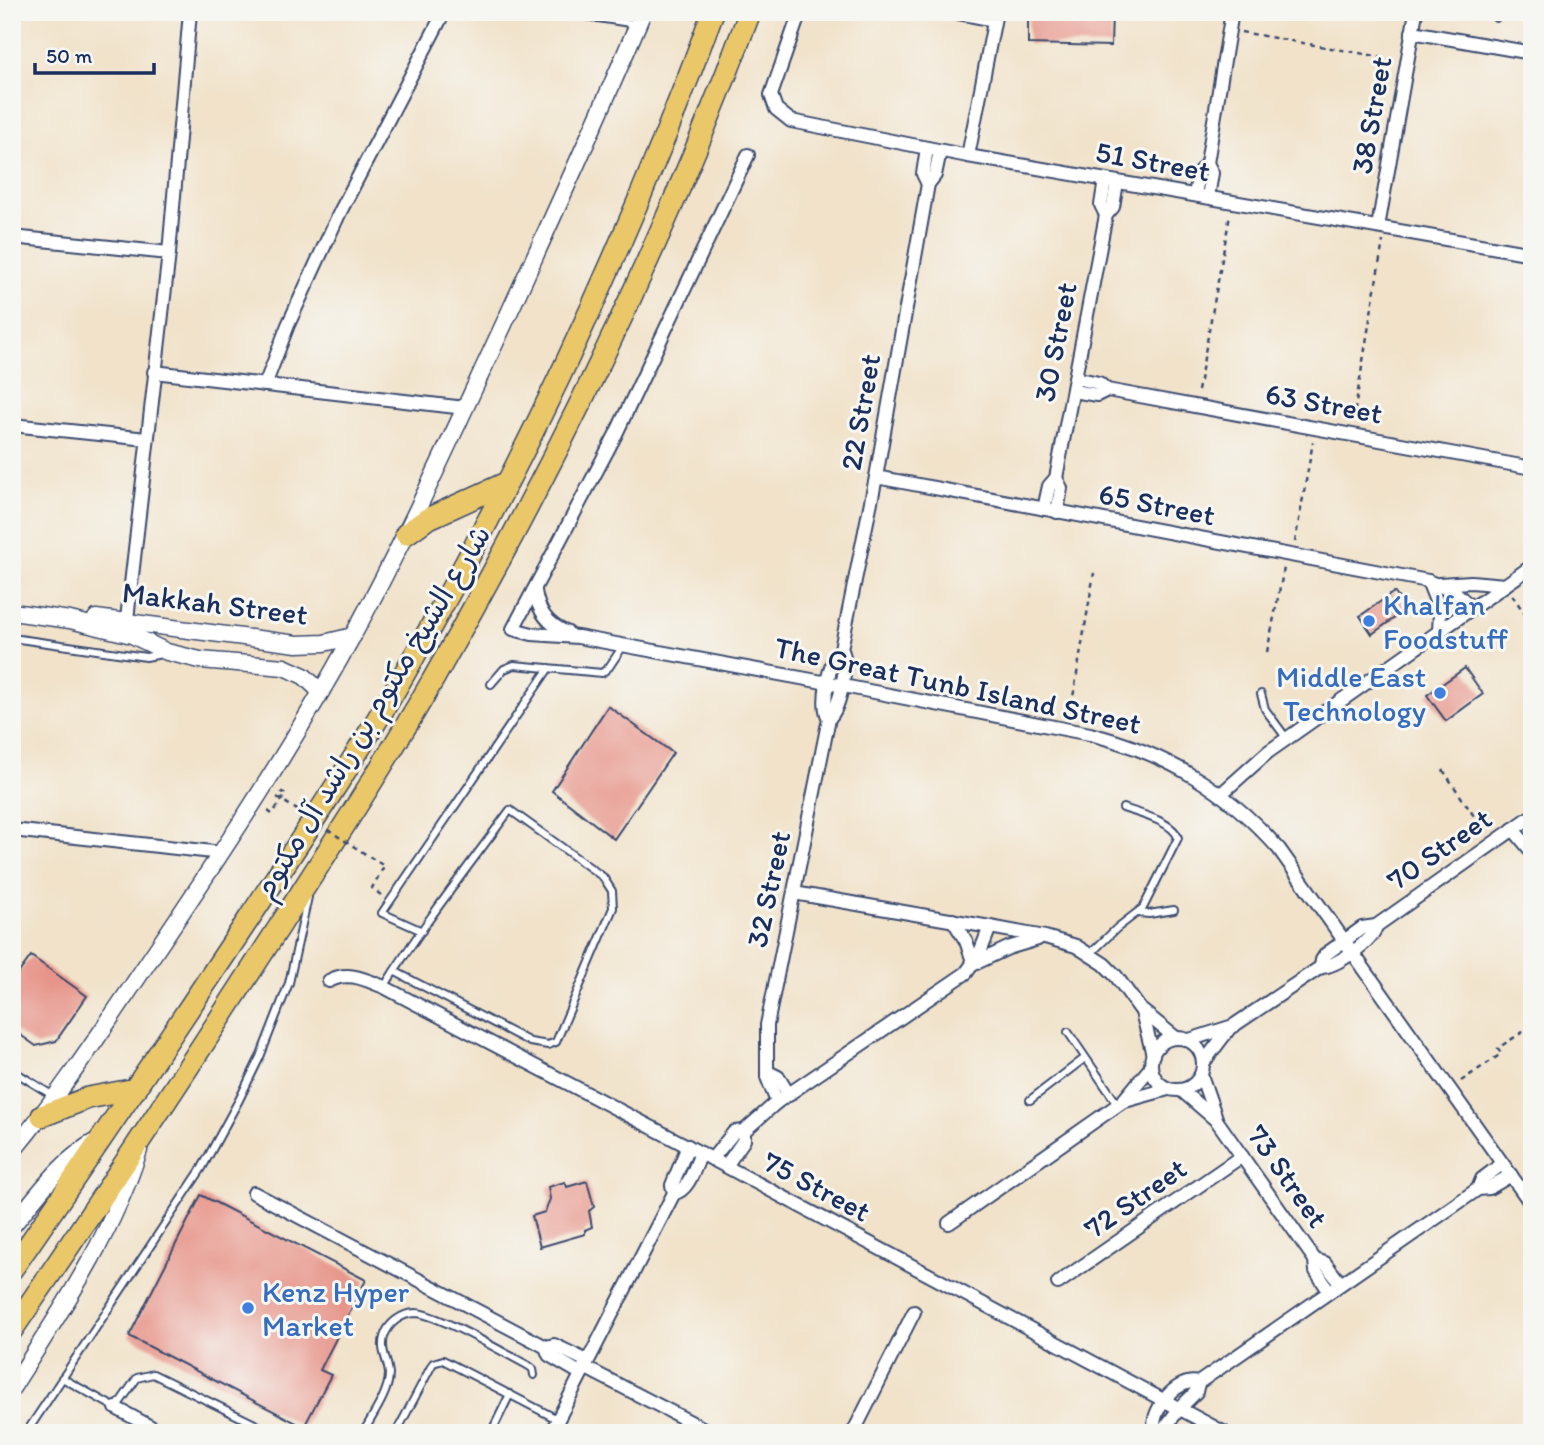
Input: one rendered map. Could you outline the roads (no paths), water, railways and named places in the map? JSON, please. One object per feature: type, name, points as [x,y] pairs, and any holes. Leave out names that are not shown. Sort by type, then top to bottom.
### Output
[{"type":"main road","name":"شارع الشيخ مكتوم بن راشد آل مكتوم","points":[[12,1269],[136,1088],[364,741],[407,670],[540,418],[666,136],[713,12]]},
{"type":"main road","name":"شارع الشيخ مكتوم بن راشد آل مكتوم","points":[[12,1330],[143,1138],[360,800],[446,657],[492,574],[598,367],[694,155],[750,12]]},
{"type":"main road","points":[[406,534],[427,519],[506,483]]},
{"type":"main road","points":[[42,1116],[72,1103],[136,1088]]},
{"type":"street","points":[[126,628],[169,253],[190,12]]},
{"type":"street","points":[[265,385],[334,223],[444,12]]},
{"type":"street","name":"51 Street","points":[[800,12],[771,95],[773,104],[785,118],[797,123],[934,150],[1532,254]]},
{"type":"street","points":[[1201,196],[1212,173],[1207,163],[1232,12]]},
{"type":"street","name":"38 Street","points":[[1381,228],[1416,12]]},
{"type":"street","points":[[12,1152],[56,1098],[222,853],[353,636],[406,534],[465,408],[640,18]]},
{"type":"street","points":[[968,156],[995,18]]},
{"type":"street","points":[[1412,32],[1532,52]]},
{"type":"street","name":"22 Street","points":[[835,684],[834,658],[841,649],[876,477],[928,184],[935,176],[934,150]]},
{"type":"street","points":[[535,591],[615,436],[748,155]]},
{"type":"street","name":"30 Street","points":[[1051,510],[1061,488],[1056,478],[1106,215],[1113,206],[1111,181]]},
{"type":"street","points":[[12,237],[169,253]]},
{"type":"street","points":[[154,372],[465,408]]},
{"type":"street","name":"63 Street","points":[[1074,384],[1097,395],[1107,390],[1532,468]]},
{"type":"street","points":[[12,425],[147,439]]},
{"type":"street","name":"65 Street","points":[[876,477],[1432,583],[1456,593],[1472,608]]},
{"type":"street","points":[[1221,793],[1250,766],[1532,566]]},
{"type":"street","points":[[1432,583],[1440,611],[1439,632]]},
{"type":"street","name":"65 Street","points":[[1432,583],[1505,585]]},
{"type":"street","name":"The Great Tunb Island Street","points":[[535,591],[513,629],[526,633],[578,637],[1067,730],[1111,740],[1153,754],[1188,772],[1221,793],[1279,849],[1532,1205]]},
{"type":"street","name":"The Great Tunb Island Street","points":[[535,591],[540,611],[547,619],[563,631],[578,637]]},
{"type":"street","name":"Makkah Street","points":[[12,612],[126,628],[297,644],[324,643],[353,636]]},
{"type":"street","name":"Makkah Street","points":[[126,628],[167,652],[200,660],[284,667],[304,676],[321,692]]},
{"type":"street","name":"32 Street","points":[[783,1098],[776,1075],[768,1072],[765,1049],[767,1025],[829,718],[824,708],[835,684]]},
{"type":"street","points":[[1525,825],[1532,852]]},
{"type":"street","name":"70 Street","points":[[1182,1039],[1233,1026],[1321,967],[1324,957],[1349,946],[1365,926],[1376,926],[1492,844],[1525,825]]},
{"type":"street","points":[[12,830],[222,853]]},
{"type":"street","points":[[794,893],[1045,937],[1090,954],[1116,976],[1140,1009],[1199,1049],[1203,1069],[1196,1082],[1120,1103]]},
{"type":"street","points":[[953,920],[966,941],[974,964]]},
{"type":"street","points":[[974,964],[984,947],[990,927]]},
{"type":"street","points":[[674,1194],[685,1187],[706,1156],[734,1132],[744,1131],[783,1098],[955,981],[974,964],[1008,948],[1045,937]]},
{"type":"street","name":"75 Street","points":[[329,981],[349,976],[384,987],[1225,1433]]},
{"type":"street","points":[[1140,1009],[1160,1084],[1174,1089]]},
{"type":"street","name":"70 Street","points":[[1203,1069],[1233,1026]]},
{"type":"street","points":[[949,1223],[1120,1103],[1152,1061],[1162,1043],[1182,1039]]},
{"type":"street","name":"73 Street","points":[[1203,1069],[1217,1121]]},
{"type":"street","name":"73 Street","points":[[1174,1089],[1217,1121],[1315,1260],[1316,1271],[1329,1291]]},
{"type":"street","points":[[726,1166],[744,1140],[744,1131]]},
{"type":"street","points":[[12,1226],[63,1166],[82,1150],[103,1138]]},
{"type":"street","points":[[12,1388],[101,1240],[131,1175],[143,1138]]},
{"type":"street","points":[[551,1433],[674,1194],[672,1185],[688,1146]]},
{"type":"street","name":"72 Street","points":[[1058,1283],[1242,1156]]},
{"type":"street","points":[[1478,1189],[1482,1178],[1502,1164]]},
{"type":"street","points":[[1198,1383],[1196,1392],[1164,1429],[1155,1432],[1153,1423],[1164,1401],[1188,1382],[1198,1383],[1478,1189],[1489,1188],[1511,1175]]},
{"type":"street","points":[[254,1193],[546,1347],[551,1357],[584,1367],[712,1433]]},
{"type":"street","name":"73 Street","points":[[1315,1260],[1325,1263],[1340,1283]]},
{"type":"street","points":[[853,1433],[914,1312]]},
{"type":"street","points":[[116,1408],[137,1427],[162,1433]]},
{"type":"lane","points":[[560,12],[640,18]]},
{"type":"lane","points":[[937,12],[995,18]]},
{"type":"lane","points":[[12,638],[146,657],[167,652]]},
{"type":"lane","points":[[491,684],[504,669],[514,665],[602,673],[623,646]]},
{"type":"lane","points":[[422,931],[382,913],[549,668]]},
{"type":"lane","points":[[1261,694],[1265,709],[1287,739]]},
{"type":"lane","points":[[1090,954],[1147,903],[1177,842],[1177,833],[1171,827],[1123,807]]},
{"type":"lane","points":[[384,987],[394,971],[422,931],[510,810],[603,877],[610,886],[614,897],[612,908],[556,1042],[548,1045],[530,1042],[394,971]]},
{"type":"lane","points":[[26,1433],[202,1168],[239,1100],[260,1057],[289,983],[313,873]]},
{"type":"lane","points":[[1138,913],[1149,914],[1174,909]]},
{"type":"lane","points":[[1068,1032],[1120,1103]]},
{"type":"lane","points":[[1030,1100],[1085,1058]]},
{"type":"lane","points":[[12,1070],[56,1098]]},
{"type":"lane","points":[[375,1433],[365,1430],[388,1382],[383,1339],[389,1326],[407,1314],[421,1313],[438,1319],[529,1366],[534,1375]]},
{"type":"lane","points":[[396,1433],[430,1368],[438,1361],[447,1361],[557,1419]]},
{"type":"lane","points":[[62,1378],[116,1408],[137,1378],[153,1374],[273,1433]]},
{"type":"lane","points":[[491,1433],[510,1394]]},
{"type":"place","name":"Khalfan Foodstuff","points":[[1369,621]]},
{"type":"place","name":"Middle East Technology","points":[[1440,693]]},
{"type":"place","name":"Kenz Hyper Market","points":[[248,1308]]}]
